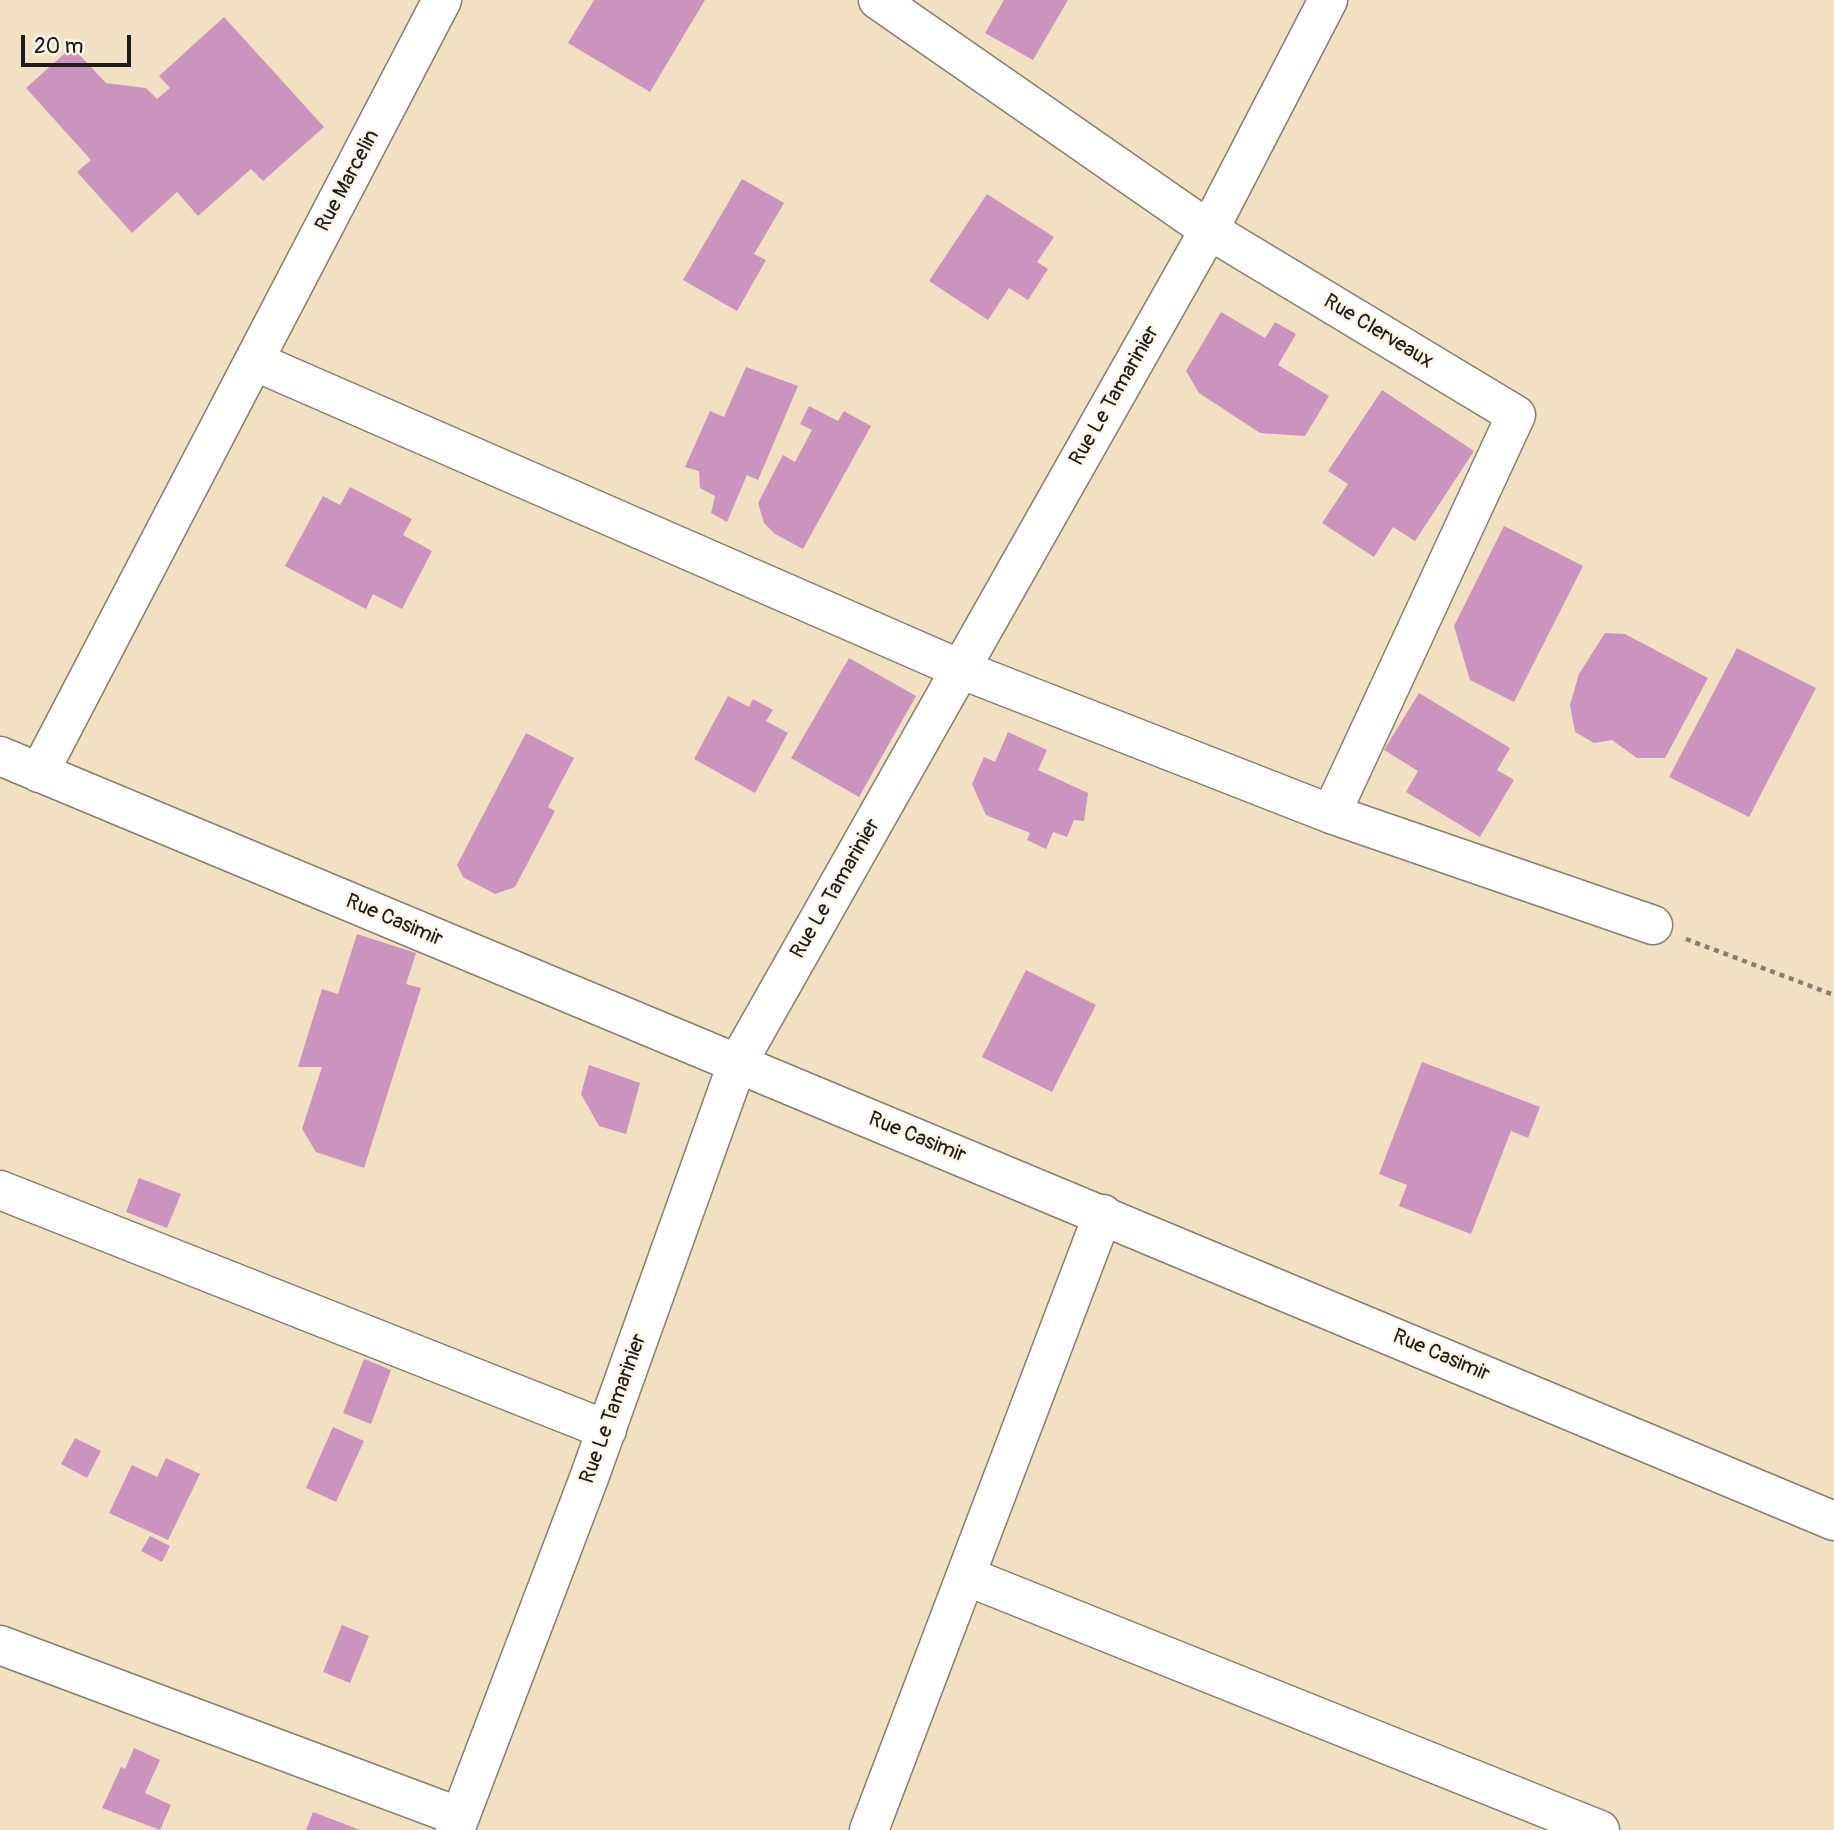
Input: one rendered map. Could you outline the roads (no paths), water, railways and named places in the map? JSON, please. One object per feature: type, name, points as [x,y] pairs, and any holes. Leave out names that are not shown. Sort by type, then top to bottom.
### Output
[{"type":"street","name":"Rue Marcelin","points":[[39,773],[442,0]]},
{"type":"street","name":"Rue Clerveaux","points":[[878,0],[1209,230],[1516,415],[1331,814]]},
{"type":"street","name":"Rue Le Tamarinier","points":[[458,1824],[607,1430],[737,1064],[1209,230],[1328,0]]},
{"type":"street","points":[[254,361],[960,669],[1331,814],[1653,925]]},
{"type":"street","name":"Rue Casimir","points":[[0,756],[1834,1521]]},
{"type":"street","points":[[0,1190],[607,1430]]},
{"type":"street","points":[[869,1830],[1103,1214]]},
{"type":"street","points":[[966,1576],[1600,1830]]},
{"type":"street","points":[[0,1645],[458,1824]]}]
